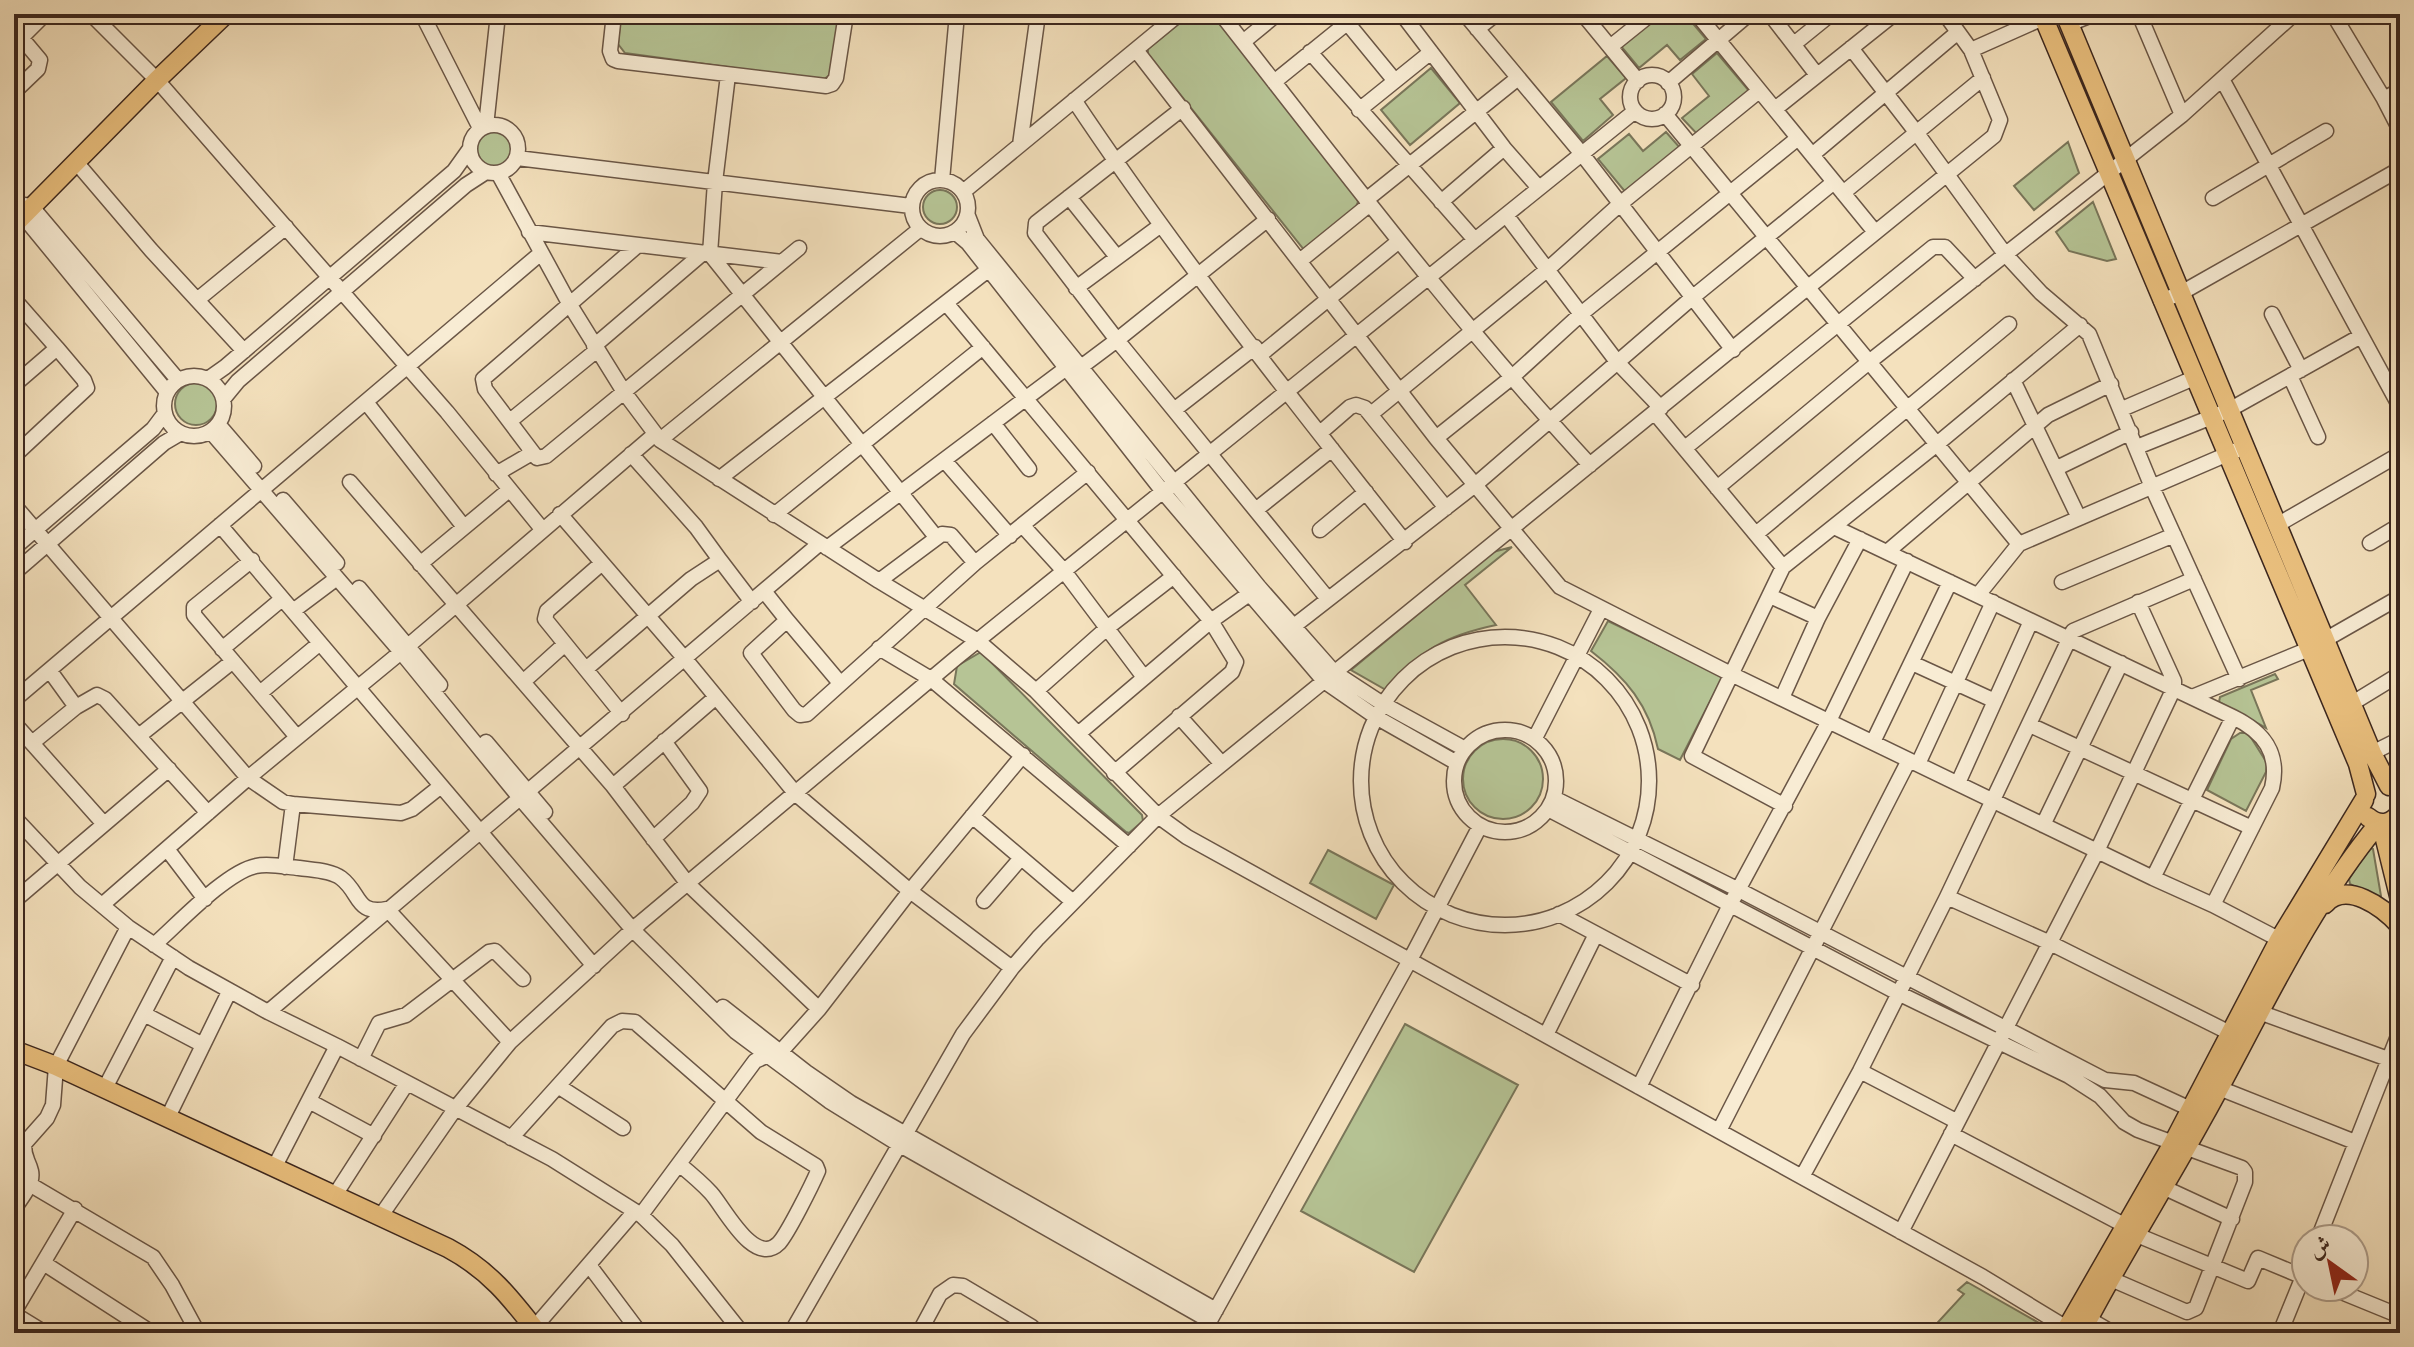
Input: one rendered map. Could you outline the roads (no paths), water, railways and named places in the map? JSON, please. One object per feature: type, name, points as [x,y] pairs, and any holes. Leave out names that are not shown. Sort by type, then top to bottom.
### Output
[{"type":"main road","points":[[20,210],[76,162],[226,14]]},
{"type":"main road","points":[[2042,16],[2227,455],[2317,645],[2395,791]]},
{"type":"main road","points":[[2067,19],[2277,525],[2358,764],[2368,817],[2389,819]]},
{"type":"main road","points":[[2075,1326],[2197,1112],[2230,1033],[2287,943],[2365,797],[2379,785],[2395,791]]},
{"type":"main road","points":[[2389,819],[2393,869],[2400,900]]},
{"type":"main road","points":[[2311,922],[2361,844],[2389,819]]},
{"type":"main road","points":[[2197,1112],[2219,1088],[2259,1012],[2287,943],[2311,922],[2331,898],[2344,893],[2358,897],[2400,926]]},
{"type":"main road","points":[[14,1050],[105,1088],[448,1248],[486,1271],[536,1331]]},
{"type":"main road","points":[[2075,1326],[2111,1279],[2132,1230],[2165,1188],[2179,1146]]},
{"type":"street","points":[[14,92],[40,64],[39,55],[18,33],[45,14]]},
{"type":"street","points":[[91,14],[157,80],[286,227],[408,367],[542,529]]},
{"type":"street","points":[[422,14],[483,127]]},
{"type":"street","points":[[498,14],[483,127],[470,142],[469,150],[474,164],[492,173],[596,348],[657,438],[823,546],[978,641],[1036,691],[1158,816],[1187,837],[1983,1277],[2075,1326],[2113,1333]]},
{"type":"street","points":[[614,14],[610,51],[613,59],[826,86],[836,78],[846,14]]},
{"type":"street","points":[[942,180],[957,14]]},
{"type":"street","points":[[1020,145],[1038,14]]},
{"type":"street","points":[[963,192],[1179,14]]},
{"type":"street","points":[[1221,14],[1429,279],[1511,378],[1590,465]]},
{"type":"street","points":[[1243,42],[1277,14]]},
{"type":"street","points":[[1402,14],[1504,148],[1539,188]]},
{"type":"street","points":[[1465,14],[1582,154],[1733,350]]},
{"type":"street","points":[[1477,29],[1496,14]]},
{"type":"street","points":[[1583,14],[1638,81]]},
{"type":"street","points":[[1610,47],[1651,14]]},
{"type":"street","points":[[1697,14],[1875,232]]},
{"type":"street","points":[[1668,83],[1749,14]]},
{"type":"street","points":[[1770,14],[1817,75]]},
{"type":"street","points":[[1794,44],[1831,14]]},
{"type":"street","points":[[1775,109],[1851,48],[1877,19],[1894,14]]},
{"type":"street","points":[[791,1333],[963,1034],[1012,968],[1072,901],[1158,816],[1994,136],[2000,120],[1971,50],[1945,14]]},
{"type":"street","points":[[2067,19],[2094,14]]},
{"type":"street","points":[[1717,488],[1869,362],[2182,115],[2294,14]]},
{"type":"street","points":[[2333,14],[2400,130]]},
{"type":"street","points":[[1971,50],[2042,16]]},
{"type":"street","points":[[2144,16],[2182,115]]},
{"type":"street","points":[[1274,82],[1348,17],[1395,81]]},
{"type":"street","points":[[1812,155],[1958,32]]},
{"type":"street","points":[[1851,48],[2005,254],[2041,293],[2080,325],[2096,346],[2152,487],[2239,679]]},
{"type":"street","points":[[1136,50],[1436,438],[1560,587],[1731,674],[2287,943]]},
{"type":"street","points":[[1310,52],[1475,240]]},
{"type":"street","points":[[1359,110],[1431,52]]},
{"type":"street","points":[[510,421],[707,254],[728,75]]},
{"type":"street","points":[[1650,76],[1663,78],[1668,83],[1674,95],[1665,114],[1659,118],[1646,118],[1635,111],[1630,99],[1633,86],[1638,81],[1650,76]]},
{"type":"street","points":[[1301,260],[1409,165],[1518,78]]},
{"type":"street","points":[[1294,626],[1475,485],[1693,297],[1767,238],[1916,132],[1983,78]]},
{"type":"street","points":[[2222,79],[2361,336],[2396,389],[2400,407]]},
{"type":"street","points":[[2384,99],[2400,90]]},
{"type":"street","points":[[1371,414],[1759,91]]},
{"type":"street","points":[[1074,100],[1161,225],[1405,542]]},
{"type":"street","points":[[1183,108],[1036,223],[1034,229],[1117,340],[1328,599]]},
{"type":"street","points":[[380,1217],[455,1109],[510,1042],[636,926],[931,679],[1635,111]]},
{"type":"street","points":[[1665,114],[2019,544]]},
{"type":"street","points":[[224,398],[238,381],[466,185],[506,170],[517,158],[517,142],[509,129],[494,124],[483,127]]},
{"type":"street","points":[[2213,198],[2326,131]]},
{"type":"street","points":[[1436,438],[1511,378],[1581,314],[1798,138]]},
{"type":"street","points":[[1441,202],[1504,148]]},
{"type":"street","points":[[208,379],[454,171],[469,150]]},
{"type":"street","points":[[517,158],[911,206]]},
{"type":"street","points":[[76,162],[244,351]]},
{"type":"street","points":[[2161,301],[2181,293],[2400,169]]},
{"type":"street","points":[[968,216],[955,232],[937,237],[920,229],[913,218],[911,206],[925,184],[942,180],[958,186],[968,203],[968,216],[977,239],[1081,367],[1170,488]]},
{"type":"street","points":[[1069,197],[1117,257]]},
{"type":"street","points":[[20,210],[178,380]]},
{"type":"street","points":[[20,210],[167,392]]},
{"type":"street","points":[[1506,215],[1618,363],[1783,567]]},
{"type":"street","points":[[268,1012],[764,591],[1065,369],[1081,367],[1268,219]]},
{"type":"street","points":[[1076,288],[1161,225]]},
{"type":"street","points":[[197,300],[286,227]]},
{"type":"street","points":[[102,905],[631,454],[657,438],[920,229]]},
{"type":"street","points":[[529,232],[782,262]]},
{"type":"street","points":[[955,232],[968,243],[1065,369],[1329,676],[1457,763]]},
{"type":"street","points":[[1174,410],[1331,299],[1399,241]]},
{"type":"street","points":[[637,246],[483,379],[485,389],[532,453],[541,459],[799,248]]},
{"type":"street","points":[[1685,448],[1933,247],[1945,247],[1975,279]]},
{"type":"street","points":[[14,700],[541,253]]},
{"type":"street","points":[[707,254],[780,340],[936,537]]},
{"type":"street","points":[[719,479],[988,270]]},
{"type":"street","points":[[14,299],[84,380],[87,388],[14,456]]},
{"type":"street","points":[[946,303],[1211,621],[1236,662],[1232,672],[1114,773]]},
{"type":"street","points":[[2272,314],[2318,437]]},
{"type":"street","points":[[1756,534],[2009,324]]},
{"type":"street","points":[[1785,806],[1692,756],[1783,567],[2080,325]]},
{"type":"street","points":[[2057,468],[2134,440],[2211,419],[2361,336]]},
{"type":"street","points":[[774,515],[983,347]]},
{"type":"street","points":[[14,385],[57,348]]},
{"type":"street","points":[[198,376],[208,379],[221,390],[225,407],[214,428],[191,436],[181,433],[168,421],[165,413],[167,392],[178,380],[198,376]]},
{"type":"street","points":[[2122,409],[2194,378]]},
{"type":"street","points":[[2013,380],[2079,518]]},
{"type":"street","points":[[1887,552],[2035,426],[2064,405],[2111,384]]},
{"type":"street","points":[[366,402],[464,527]]},
{"type":"street","points":[[1320,433],[1350,407],[1360,406],[1371,414],[1446,508]]},
{"type":"street","points":[[14,548],[153,429],[165,413]]},
{"type":"street","points":[[993,423],[1029,469]]},
{"type":"street","points":[[214,428],[405,649],[523,795],[703,1002],[764,1055],[829,1101],[1117,1261],[1210,1321],[1410,960],[1480,826]]},
{"type":"street","points":[[14,573],[164,443],[181,433]]},
{"type":"street","points":[[1978,595],[2019,544],[2245,447]]},
{"type":"street","points":[[1257,509],[1332,449]]},
{"type":"street","points":[[496,474],[532,453]]},
{"type":"street","points":[[631,454],[696,527],[752,602]]},
{"type":"street","points":[[2277,525],[2400,454]]},
{"type":"street","points":[[944,460],[1010,536]]},
{"type":"street","points":[[787,620],[751,653],[794,710],[800,715],[807,714],[975,563],[1088,472]]},
{"type":"street","points":[[350,482],[613,786],[688,884],[819,1009]]},
{"type":"street","points":[[266,487],[337,578],[405,649]]},
{"type":"street","points":[[420,564],[509,490]]},
{"type":"street","points":[[1320,530],[1366,492]]},
{"type":"street","points":[[14,505],[248,778],[283,802],[401,813],[412,809],[441,786]]},
{"type":"street","points":[[560,514],[796,794],[910,891],[1012,968]]},
{"type":"street","points":[[220,525],[594,966]]},
{"type":"street","points":[[2370,543],[2400,525]]},
{"type":"street","points":[[1023,526],[1064,571],[1143,676]]},
{"type":"street","points":[[1834,527],[2174,688],[2256,731],[2275,763],[2272,788],[2213,905]]},
{"type":"street","points":[[879,581],[942,534],[951,535],[975,563]]},
{"type":"street","points":[[2062,582],[2174,535]]},
{"type":"street","points":[[1782,698],[1818,618],[1860,539]]},
{"type":"street","points":[[252,560],[194,607],[195,619],[297,737]]},
{"type":"street","points":[[586,669],[691,579],[720,560]]},
{"type":"street","points":[[1639,1087],[1730,905],[1829,721],[1907,561]]},
{"type":"street","points":[[602,563],[545,614],[547,624],[622,714]]},
{"type":"street","points":[[1036,691],[1107,628],[1174,576]]},
{"type":"street","points":[[293,611],[337,578]]},
{"type":"street","points":[[1802,1177],[1860,1071],[1947,897],[2073,631],[2194,579]]},
{"type":"street","points":[[1873,742],[1950,582]]},
{"type":"street","points":[[1078,734],[1143,676],[1254,590]]},
{"type":"street","points":[[1254,590],[1294,626],[1329,676]]},
{"type":"street","points":[[764,591],[840,683]]},
{"type":"street","points":[[1770,596],[1818,618]]},
{"type":"street","points":[[2192,697],[2317,645],[2400,597]]},
{"type":"street","points":[[222,649],[282,599]]},
{"type":"street","points":[[1719,1131],[1821,932],[1956,683],[1993,602]]},
{"type":"street","points":[[1901,1232],[2097,851],[2174,688],[2174,681],[2138,602]]},
{"type":"street","points":[[1535,738],[1601,609]]},
{"type":"street","points":[[1958,783],[2031,621]]},
{"type":"street","points":[[1492,637],[1535,640],[1577,655],[1619,691],[1634,715],[1644,741],[1649,774],[1647,807],[1634,845],[1611,878],[1595,892],[1559,914],[1518,924],[1490,923],[1476,922],[1436,908],[1406,886],[1383,858],[1367,825],[1361,788],[1364,752],[1379,711],[1411,671],[1449,648],[1492,637]]},
{"type":"street","points":[[260,693],[320,643]]},
{"type":"street","points":[[523,682],[565,644]]},
{"type":"street","points":[[879,648],[931,679],[1129,846]]},
{"type":"street","points":[[140,735],[233,661]]},
{"type":"street","points":[[1912,663],[1995,701]]},
{"type":"street","points":[[2043,825],[2121,663]]},
{"type":"street","points":[[50,671],[76,707]]},
{"type":"street","points":[[2351,704],[2400,674]]},
{"type":"street","points":[[32,743],[76,707],[91,697],[100,696],[140,735],[208,813]]},
{"type":"street","points":[[613,786],[716,697]]},
{"type":"street","points":[[1379,711],[1465,749]]},
{"type":"street","points":[[1179,716],[1222,764]]},
{"type":"street","points":[[2153,878],[2233,717]]},
{"type":"street","points":[[14,723],[104,824]]},
{"type":"street","points":[[2030,725],[2252,828]]},
{"type":"street","points":[[1498,730],[1517,731],[1535,738],[1550,755],[1557,776],[1551,804],[1535,823],[1517,831],[1498,832],[1480,826],[1466,815],[1457,799],[1453,781],[1457,763],[1465,749],[1479,736],[1498,730]]},
{"type":"street","points":[[2372,753],[2400,739]]},
{"type":"street","points":[[653,839],[692,803],[700,791],[664,741]]},
{"type":"street","points":[[536,1331],[589,1265],[679,1164],[755,1061],[779,1051],[819,1009],[910,891],[1023,755]]},
{"type":"street","points":[[14,901],[169,769]]},
{"type":"street","points":[[285,867],[293,804]]},
{"type":"street","points":[[1551,804],[1634,845],[1739,890],[1906,976],[2069,1076],[2105,1102],[2124,1122],[2150,1137],[2238,1165],[2245,1172],[2245,1182],[2232,1219],[2199,1303],[2192,1311],[2187,1312],[2111,1279]]},
{"type":"street","points":[[972,816],[1072,901]]},
{"type":"street","points":[[14,817],[57,864],[128,927],[154,945],[229,992],[574,1172],[638,1213],[672,1245],[742,1333]]},
{"type":"street","points":[[1634,845],[1730,905],[1898,993],[2105,1080],[2134,1083],[2197,1112]]},
{"type":"street","points":[[167,849],[205,899]]},
{"type":"street","points":[[984,901],[1021,858]]},
{"type":"street","points":[[154,945],[205,899],[248,868],[265,865],[332,874],[344,881],[366,909],[387,909]]},
{"type":"street","points":[[1947,897],[2048,942],[2230,1033]]},
{"type":"street","points":[[387,909],[510,1042]]},
{"type":"street","points":[[1559,914],[1692,985]]},
{"type":"street","points":[[636,926],[706,993],[824,1085],[902,1140]]},
{"type":"street","points":[[14,1209],[30,1184],[31,1170],[24,1157],[24,1144],[47,1118],[53,1105],[56,1066],[128,927]]},
{"type":"street","points":[[1546,1035],[1596,934]]},
{"type":"street","points":[[361,1059],[379,1023],[406,1015],[489,952],[495,951],[523,979]]},
{"type":"street","points":[[105,1088],[173,957]]},
{"type":"street","points":[[168,1117],[229,992]]},
{"type":"street","points":[[2259,1012],[2388,1059]]},
{"type":"street","points":[[144,1014],[203,1045]]},
{"type":"street","points":[[511,1138],[612,1026],[629,1020],[761,1132],[818,1168],[779,1242],[765,1249],[745,1238],[711,1192],[679,1164]]},
{"type":"street","points":[[2324,1223],[2400,1031]]},
{"type":"street","points":[[275,1166],[337,1046]]},
{"type":"street","points":[[1860,1071],[2132,1230],[2213,1268],[2248,1281],[2258,1258],[2290,1269]]},
{"type":"street","points":[[2105,1102],[2117,1081]]},
{"type":"street","points":[[335,1195],[407,1083]]},
{"type":"street","points":[[558,1086],[623,1128]]},
{"type":"street","points":[[2219,1088],[2355,1142]]},
{"type":"street","points":[[309,1101],[374,1136]]},
{"type":"street","points":[[14,1175],[153,1257],[198,1333]]},
{"type":"street","points":[[2165,1188],[2232,1219]]},
{"type":"street","points":[[45,1333],[14,1313],[75,1209]]},
{"type":"street","points":[[45,1264],[152,1333]]},
{"type":"street","points":[[589,1265],[640,1333]]},
{"type":"street","points":[[919,1333],[940,1294],[953,1285],[963,1286],[1032,1327],[1036,1333]]},
{"type":"street","points":[[2280,1333],[2293,1303]]},
{"type":"street","points":[[2368,1303],[2400,1316]]}]
